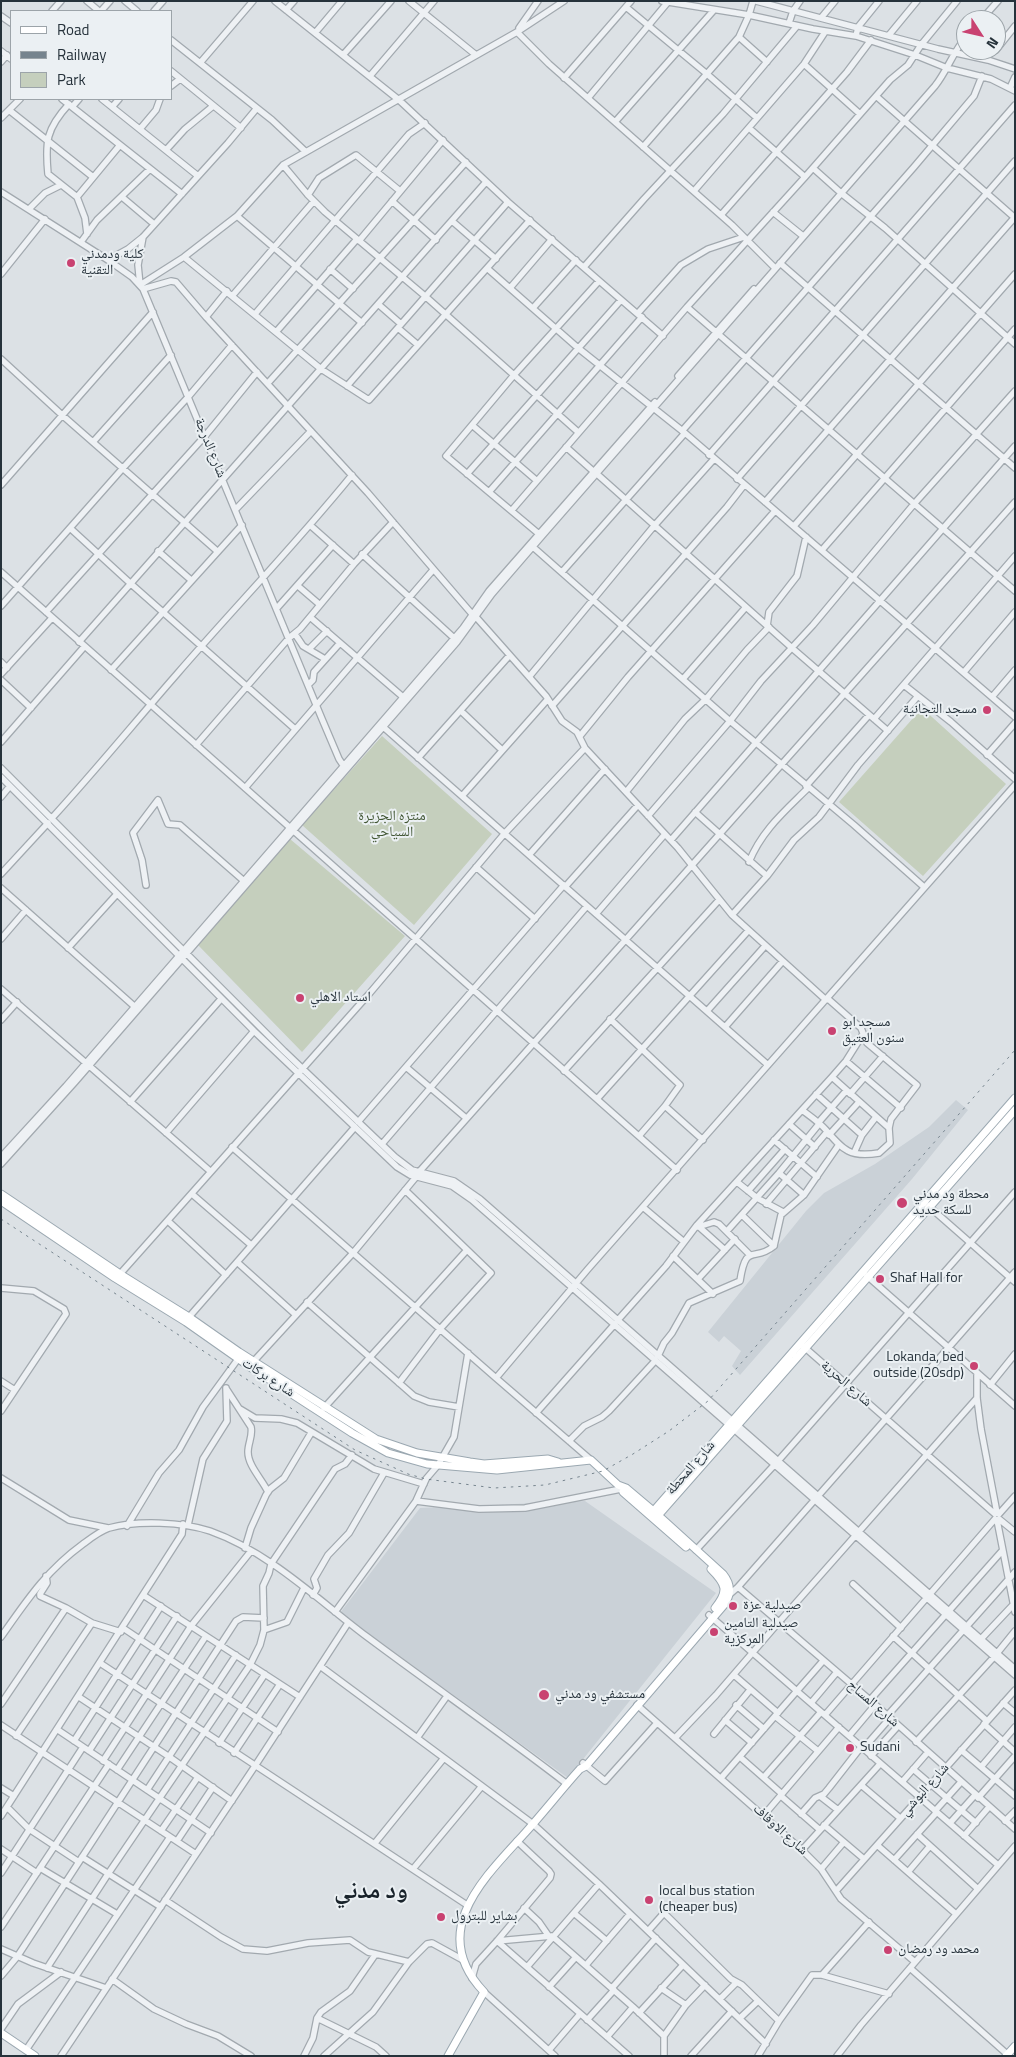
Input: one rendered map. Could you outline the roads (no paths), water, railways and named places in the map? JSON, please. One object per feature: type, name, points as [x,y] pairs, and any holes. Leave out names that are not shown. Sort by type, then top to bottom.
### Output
[{"type":"main road","points":[[927,1205],[1015,1098]]},
{"type":"main road","points":[[927,1205],[1015,1110]]},
{"type":"main road","name":"شارع بركات","points":[[1,1194],[120,1274],[189,1317],[253,1362],[376,1439],[417,1453],[484,1464],[548,1459],[564,1463]]},
{"type":"main road","name":"شارع بركات","points":[[1,1201],[115,1278],[186,1322],[238,1359],[377,1448],[414,1461],[497,1470],[591,1460]]},
{"type":"main road","name":"شارع المحطة","points":[[654,1515],[927,1205]]},
{"type":"main road","points":[[583,1766],[711,1617],[727,1594],[725,1578],[696,1550],[591,1460]]},
{"type":"main road","points":[[654,1515],[719,1577],[727,1594]]},
{"type":"main road","points":[[448,2056],[484,1992],[472,1978],[463,1960],[460,1929],[467,1905],[489,1874],[637,1706],[656,1680]]},
{"type":"main road","points":[[1,2033],[35,2056]]},
{"type":"main road","points":[[1007,2055],[1015,2046]]},
{"type":"street","points":[[87,1],[99,10]]},
{"type":"street","points":[[101,10],[110,1]]},
{"type":"street","points":[[125,1],[136,10]]},
{"type":"street","points":[[200,63],[253,1]]},
{"type":"street","points":[[275,1],[399,100],[508,202],[663,336]]},
{"type":"street","points":[[286,10],[294,1]]},
{"type":"street","points":[[315,34],[342,1]]},
{"type":"street","points":[[343,54],[390,1]]},
{"type":"street","points":[[409,1],[476,55]]},
{"type":"street","points":[[370,76],[434,1]]},
{"type":"street","points":[[517,32],[538,1]]},
{"type":"street","points":[[142,287],[237,216],[284,165],[517,32],[564,1]]},
{"type":"street","points":[[564,78],[631,1]]},
{"type":"street","points":[[643,146],[739,37],[754,1],[954,53]]},
{"type":"street","points":[[789,24],[793,11],[800,1]]},
{"type":"street","points":[[821,18],[835,1]]},
{"type":"street","points":[[856,36],[858,27],[879,1]]},
{"type":"street","points":[[889,35],[917,1]]},
{"type":"street","points":[[512,510],[746,238],[805,177],[890,80],[908,65],[921,45],[958,1]]},
{"type":"street","points":[[588,98],[649,26],[665,2],[749,15],[825,32],[856,36],[915,55],[947,68],[982,76],[1013,90],[1015,77]]},
{"type":"street","points":[[626,7],[757,118]]},
{"type":"street","points":[[615,122],[714,10]]},
{"type":"street","points":[[584,268],[670,170],[736,99],[798,26]]},
{"type":"street","points":[[1006,37],[1015,26]]},
{"type":"street","points":[[517,32],[564,78],[721,215],[775,268]]},
{"type":"street","points":[[694,191],[804,64],[825,32]]},
{"type":"street","points":[[721,215],[857,61],[878,33]]},
{"type":"street","points":[[739,37],[767,62]]},
{"type":"street","points":[[173,43],[257,108],[306,152]]},
{"type":"street","points":[[185,952],[344,768],[457,642],[489,591],[653,408],[940,80],[956,50]]},
{"type":"street","points":[[1,51],[9,57],[1,62]]},
{"type":"street","points":[[988,60],[1015,69]]},
{"type":"street","points":[[804,64],[860,114]]},
{"type":"street","points":[[172,72],[241,128]]},
{"type":"street","points":[[562,572],[626,500],[745,358],[974,96],[982,76]]},
{"type":"street","points":[[172,85],[180,79]]},
{"type":"street","points":[[765,502],[1014,217],[876,96]]},
{"type":"street","points":[[1,118],[19,100]]},
{"type":"street","points":[[63,100],[182,194]]},
{"type":"street","points":[[78,100],[55,120],[46,142],[48,176],[77,197],[85,218],[87,234]]},
{"type":"street","points":[[103,100],[198,176]]},
{"type":"street","points":[[112,107],[118,100]]},
{"type":"street","points":[[140,129],[156,110],[160,100]]},
{"type":"street","points":[[529,677],[774,382],[1015,105]]},
{"type":"street","points":[[166,150],[186,129],[213,106]]},
{"type":"street","points":[[108,260],[128,249],[143,237],[257,108]]},
{"type":"street","points":[[9,110],[46,142],[93,177]]},
{"type":"street","points":[[254,314],[378,173],[409,134],[425,123]]},
{"type":"street","points":[[749,128],[805,177]]},
{"type":"street","points":[[276,332],[443,140]]},
{"type":"street","points":[[77,197],[120,145]]},
{"type":"street","points":[[308,195],[319,178],[354,156],[357,156],[400,191]]},
{"type":"street","points":[[737,479],[1015,161]]},
{"type":"street","points":[[268,384],[466,162]]},
{"type":"street","points":[[284,165],[308,195],[336,221],[403,277],[578,432]]},
{"type":"street","points":[[813,168],[898,239],[1015,344]]},
{"type":"street","points":[[81,242],[97,220],[150,169]]},
{"type":"street","points":[[79,642],[486,182]]},
{"type":"street","points":[[29,209],[45,193],[62,185]]},
{"type":"street","name":"شارع الدرجة","points":[[1,192],[108,260],[142,287],[344,768]]},
{"type":"street","points":[[122,197],[154,224]]},
{"type":"street","points":[[392,200],[436,240]]},
{"type":"street","points":[[233,296],[314,201]]},
{"type":"street","points":[[347,386],[508,202]]},
{"type":"street","points":[[773,212],[803,236]]},
{"type":"street","points":[[237,216],[362,323]]},
{"type":"street","points":[[2,272],[45,219]]},
{"type":"street","points":[[184,257],[321,369],[369,400],[530,220]]},
{"type":"street","points":[[452,221],[496,259]]},
{"type":"street","points":[[142,287],[138,265],[143,237]]},
{"type":"street","points":[[489,492],[599,366],[681,265],[708,249],[746,238]]},
{"type":"street","points":[[510,288],[552,239]]},
{"type":"street","points":[[533,308],[576,260]]},
{"type":"street","points":[[780,263],[1015,468]]},
{"type":"street","points":[[330,269],[353,289]]},
{"type":"street","points":[[488,269],[599,366],[683,432],[794,526],[1015,717]]},
{"type":"street","points":[[794,526],[1015,274]]},
{"type":"street","points":[[142,287],[171,281],[176,282],[352,475],[433,570],[548,699],[562,721],[574,728],[586,748],[671,840],[732,915],[782,962],[861,1028],[867,1043],[918,1085],[891,1119],[889,1128],[890,1143],[883,1150],[874,1154],[854,1153],[844,1150],[838,1146],[818,1123],[802,1110]]},
{"type":"street","points":[[539,534],[446,456],[514,375],[599,281]]},
{"type":"street","points":[[206,317],[227,291]]},
{"type":"street","points":[[467,474],[621,300]]},
{"type":"street","points":[[378,304],[418,345]]},
{"type":"street","points":[[687,307],[1015,591]]},
{"type":"street","points":[[1,485],[153,312]]},
{"type":"street","points":[[822,550],[1015,329]]},
{"type":"street","points":[[1,606],[122,468],[189,396],[232,345]]},
{"type":"street","points":[[93,442],[171,355]]},
{"type":"street","points":[[1,359],[183,523],[217,551]]},
{"type":"street","points":[[46,612],[206,436],[257,372]]},
{"type":"street","points":[[648,816],[730,721],[761,681],[792,648],[914,504],[1015,391]]},
{"type":"street","points":[[472,425],[536,480]]},
{"type":"street","points":[[236,509],[311,431]]},
{"type":"street","points":[[671,840],[1015,446]]},
{"type":"street","points":[[566,447],[888,731]]},
{"type":"street","points":[[382,725],[403,697],[533,547],[595,472]]},
{"type":"street","points":[[1,473],[7,479]]},
{"type":"street","points":[[1,874],[102,763],[151,704],[264,578],[352,475]]},
{"type":"street","points":[[552,706],[744,485]]},
{"type":"street","points":[[253,1362],[353,1253],[466,1118],[1015,502]]},
{"type":"street","points":[[580,736],[598,712],[776,511]]},
{"type":"street","points":[[196,745],[289,638],[295,634],[362,554],[393,522]]},
{"type":"street","points":[[111,670],[242,524]]},
{"type":"street","points":[[310,525],[354,564]]},
{"type":"street","points":[[70,528],[130,583],[248,685],[295,729]]},
{"type":"street","points":[[626,792],[685,719],[706,699],[768,627],[769,612],[798,576],[806,537]]},
{"type":"street","points":[[277,608],[333,545]]},
{"type":"street","points":[[533,547],[730,721],[924,887]]},
{"type":"street","points":[[158,551],[191,580]]},
{"type":"street","points":[[362,554],[454,638]]},
{"type":"street","points":[[750,862],[758,843],[768,828],[904,684],[1015,556]]},
{"type":"street","points":[[245,788],[433,570]]},
{"type":"street","points":[[1,572],[677,1170]]},
{"type":"street","points":[[298,586],[319,604]]},
{"type":"street","points":[[682,679],[746,607]]},
{"type":"street","points":[[964,672],[1015,612]]},
{"type":"street","points":[[310,616],[403,697]]},
{"type":"street","points":[[1,674],[52,618]]},
{"type":"street","points":[[309,650],[326,631]]},
{"type":"street","points":[[295,634],[301,644],[325,659]]},
{"type":"street","points":[[308,685],[313,680],[314,672],[340,642]]},
{"type":"street","points":[[1,742],[84,647]]},
{"type":"street","points":[[418,758],[509,656]]},
{"type":"street","points":[[1,662],[7,668]]},
{"type":"street","points":[[992,697],[1015,670]]},
{"type":"street","points":[[1,680],[31,708]]},
{"type":"street","points":[[904,684],[1015,779]]},
{"type":"street","points":[[732,915],[767,876],[794,840],[819,817],[827,804],[918,696]]},
{"type":"street","points":[[462,796],[548,699]]},
{"type":"street","points":[[460,710],[502,750]]},
{"type":"street","points":[[987,755],[1015,723]]},
{"type":"street","points":[[382,725],[768,1065]]},
{"type":"street","points":[[120,1274],[192,1194],[210,1171],[301,1072],[505,833],[586,748]]},
{"type":"street","points":[[1,768],[117,894],[180,958],[254,1031],[301,1072]]},
{"type":"street","points":[[530,855],[605,769]]},
{"type":"street","points":[[1,777],[50,820],[185,952],[301,1072],[397,1167],[418,1174],[447,1178],[471,1192],[656,1359],[995,1655],[1015,1669]]},
{"type":"street","points":[[496,1378],[574,1286],[1015,785]]},
{"type":"street","points":[[1,797],[10,786]]},
{"type":"street","points":[[146,885],[142,860],[133,832],[158,800],[167,823],[180,825],[244,881]]},
{"type":"street","points":[[189,1317],[472,990],[638,805]]},
{"type":"street","points":[[695,812],[767,876]]},
{"type":"street","points":[[1,1164],[180,958],[244,881],[292,829]]},
{"type":"street","points":[[596,914],[665,834]]},
{"type":"street","points":[[476,867],[535,919]]},
{"type":"street","points":[[1,888],[134,1006]]},
{"type":"street","points":[[68,948],[117,894]]},
{"type":"street","points":[[564,1071],[719,900]]},
{"type":"street","points":[[382,1144],[587,906]]},
{"type":"street","points":[[1,939],[26,910]]},
{"type":"street","points":[[597,1099],[748,931]]},
{"type":"street","points":[[707,1011],[765,946]]},
{"type":"street","points":[[1,1157],[87,1065],[134,1006],[180,958]]},
{"type":"street","points":[[725,1027],[782,962]]},
{"type":"street","points":[[1,989],[210,1171]]},
{"type":"street","points":[[130,1102],[221,999]]},
{"type":"street","points":[[1,1020],[17,1002]]},
{"type":"street","points":[[610,1019],[680,1085],[639,1136]]},
{"type":"street","points":[[166,1133],[254,1031]]},
{"type":"street","points":[[536,1413],[674,1256],[683,1241],[846,1061],[863,1034]]},
{"type":"street","points":[[727,1231],[779,1173],[831,1108],[865,1078],[883,1056]]},
{"type":"street","points":[[846,1061],[901,1108]]},
{"type":"street","points":[[406,1067],[466,1118]]},
{"type":"street","points":[[832,1077],[889,1128]]},
{"type":"street","points":[[816,1094],[862,1135]]},
{"type":"street","points":[[766,1204],[814,1147],[859,1102]]},
{"type":"street","points":[[665,1106],[703,1140]]},
{"type":"street","points":[[854,1153],[862,1135],[876,1116]]},
{"type":"street","points":[[789,1124],[814,1147]]},
{"type":"street","points":[[356,1125],[382,1144],[406,1167],[418,1174]]},
{"type":"street","points":[[774,1140],[817,1177]]},
{"type":"street","points":[[569,1441],[584,1426],[602,1417],[609,1411],[656,1359],[687,1305],[740,1281],[742,1264],[750,1255],[771,1249],[774,1246],[783,1212],[804,1195],[838,1146]]},
{"type":"street","points":[[232,1147],[591,1460]]},
{"type":"street","points":[[748,1191],[785,1149]]},
{"type":"street","points":[[779,1173],[804,1195]]},
{"type":"street","points":[[737,1182],[766,1204],[783,1212]]},
{"type":"street","points":[[399,1383],[440,1329],[491,1273],[405,1190]]},
{"type":"street","points":[[696,1550],[776,1463],[1015,1192]]},
{"type":"street","points":[[192,1194],[251,1245]]},
{"type":"street","points":[[927,1205],[1012,1280]]},
{"type":"street","points":[[644,1208],[683,1241]]},
{"type":"street","points":[[742,1215],[774,1246]]},
{"type":"street","points":[[168,1221],[226,1275]]},
{"type":"street","points":[[698,1226],[717,1223],[750,1255]]},
{"type":"street","points":[[698,1226],[725,1250]]},
{"type":"street","points":[[698,1279],[735,1239]]},
{"type":"street","points":[[324,1408],[467,1250]]},
{"type":"street","points":[[674,1256],[713,1294]]},
{"type":"street","points":[[237,1262],[296,1315]]},
{"type":"street","points":[[727,1594],[738,1587],[948,1348],[1012,1280],[1015,1272]]},
{"type":"street","points":[[865,1275],[1015,1406]]},
{"type":"street","points":[[1,1288],[34,1291],[66,1311],[66,1314],[1,1411]]},
{"type":"street","points":[[307,1302],[369,1358],[421,1400],[459,1407]]},
{"type":"street","name":"شارع الحرية","points":[[803,1346],[997,1517]]},
{"type":"street","points":[[335,1612],[416,1501],[424,1484],[454,1437],[468,1354]]},
{"type":"street","points":[[990,1385],[1015,1354]]},
{"type":"street","points":[[127,1526],[141,1499],[159,1473],[179,1450],[204,1407],[238,1359]]},
{"type":"street","points":[[977,1374],[977,1398],[1007,1580],[1014,1604],[980,1639]]},
{"type":"street","points":[[1,1382],[15,1390]]},
{"type":"street","points":[[223,1382],[252,1427],[248,1449],[250,1461],[268,1492]]},
{"type":"street","points":[[1,1816],[58,1730],[182,1534],[203,1459],[227,1421],[226,1388]]},
{"type":"street","points":[[675,1738],[700,1714],[778,1622],[977,1398]]},
{"type":"street","points":[[240,1409],[255,1418],[281,1419],[297,1423],[310,1433],[352,1455],[371,1468],[424,1484]]},
{"type":"street","points":[[245,1548],[251,1528],[268,1492],[284,1478],[310,1433]]},
{"type":"street","points":[[47,1968],[91,1899],[250,1665],[260,1645],[264,1630],[263,1586],[270,1573],[271,1564],[335,1469],[345,1464],[352,1455]]},
{"type":"street","points":[[313,1595],[317,1588],[314,1579],[321,1565],[348,1533],[384,1473]]},
{"type":"street","points":[[1,1478],[69,1520],[108,1528],[186,1525],[211,1532],[251,1551],[304,1588],[348,1623],[503,1735],[567,1784]]},
{"type":"street","points":[[416,1501],[478,1509],[517,1508],[622,1488]]},
{"type":"street","points":[[764,1777],[799,1736],[851,1685],[1015,1496]]},
{"type":"street","points":[[997,1517],[1015,1532]]},
{"type":"street","points":[[1,1637],[46,1576],[71,1553],[108,1528]]},
{"type":"street","points":[[1,1927],[94,1787],[125,1728],[191,1626],[251,1551]]},
{"type":"street","points":[[870,1700],[1002,1551]]},
{"type":"street","points":[[801,1814],[815,1798],[829,1788],[888,1717],[1015,1572]]},
{"type":"street","points":[[46,1576],[46,1583],[40,1595],[92,1623],[122,1630],[140,1639],[278,1732]]},
{"type":"street","points":[[853,1584],[901,1628]]},
{"type":"street","name":"شارع المساح","points":[[738,1587],[870,1700],[1015,1829]]},
{"type":"street","points":[[264,1630],[287,1622],[304,1588]]},
{"type":"street","points":[[143,1595],[300,1697]]},
{"type":"street","points":[[74,1741],[161,1606]]},
{"type":"street","points":[[1,1704],[66,1608]]},
{"type":"street","points":[[1,1873],[68,1770],[111,1719],[177,1616]]},
{"type":"street","points":[[711,1617],[998,1865]]},
{"type":"street","points":[[1,1976],[17,1957],[239,1618],[264,1618]]},
{"type":"street","points":[[16,1736],[92,1623]]},
{"type":"street","points":[[60,2056],[256,1766],[348,1623]]},
{"type":"street","points":[[965,1629],[980,1639],[1015,1676]]},
{"type":"street","points":[[916,1742],[1015,1631]]},
{"type":"street","points":[[118,1770],[206,1636]]},
{"type":"street","points":[[893,1636],[958,1695],[1015,1754],[995,1779],[961,1810],[950,1823]]},
{"type":"street","points":[[147,1790],[236,1655]]},
{"type":"street","points":[[721,1778],[824,1661]]},
{"type":"street","points":[[100,1663],[467,1905]]},
{"type":"street","points":[[320,1666],[533,1824],[600,1884],[766,2044]]},
{"type":"street","points":[[810,1703],[837,1672]]},
{"type":"street","points":[[219,1743],[265,1674]]},
{"type":"street","points":[[734,1675],[799,1736],[818,1751]]},
{"type":"street","points":[[234,1753],[280,1684]]},
{"type":"street","points":[[714,1734],[750,1690]]},
{"type":"street","name":"شارع البوشي","points":[[836,1891],[1015,1690]]},
{"type":"street","points":[[417,1738],[447,1696]]},
{"type":"street","points":[[78,1697],[140,1737],[232,1801]]},
{"type":"street","points":[[1003,1703],[1015,1713]]},
{"type":"street","points":[[736,1705],[764,1728]]},
{"type":"street","points":[[849,1736],[875,1705]]},
{"type":"street","name":"شارع الاوقاف","points":[[637,1706],[764,1814],[821,1869],[841,1899],[915,1962]]},
{"type":"street","points":[[725,1720],[752,1743]]},
{"type":"street","points":[[583,1766],[605,1781],[658,1723]]},
{"type":"street","points":[[1,1725],[42,1754],[196,1854]]},
{"type":"street","points":[[871,1756],[898,1726]]},
{"type":"street","points":[[764,1814],[839,1727]]},
{"type":"street","points":[[981,1766],[1015,1727]]},
{"type":"street","points":[[58,1730],[210,1833]]},
{"type":"street","points":[[961,1750],[1015,1796]]},
{"type":"street","points":[[902,1782],[928,1752]]},
{"type":"street","points":[[740,1757],[764,1777],[801,1814],[844,1842],[864,1859]]},
{"type":"street","points":[[375,1843],[444,1758]]},
{"type":"street","points":[[802,1850],[880,1764]]},
{"type":"street","points":[[913,1769],[976,1823]]},
{"type":"street","points":[[161,1831],[198,1778]]},
{"type":"street","points":[[894,1860],[961,1782]]},
{"type":"street","points":[[861,1785],[900,1818]]},
{"type":"street","points":[[1009,1791],[1015,1785]]},
{"type":"street","points":[[413,1870],[482,1786]]},
{"type":"street","points":[[177,1841],[213,1787]]},
{"type":"street","points":[[1,1788],[14,1796]]},
{"type":"street","points":[[820,1796],[838,1810]]},
{"type":"street","points":[[7,1807],[29,1829],[55,1846],[108,1874],[161,1907]]},
{"type":"street","points":[[964,1836],[989,1807]]},
{"type":"street","points":[[1005,1821],[1015,1811]]},
{"type":"street","points":[[916,1834],[978,1889]]},
{"type":"street","points":[[26,2050],[170,1837]]},
{"type":"street","points":[[472,1978],[476,1964],[498,1941],[551,1874],[517,1841]]},
{"type":"street","points":[[821,1869],[844,1842]]},
{"type":"street","points":[[876,1845],[956,1914]]},
{"type":"street","points":[[908,1872],[930,1846]]},
{"type":"street","points":[[837,2056],[1015,1846]]},
{"type":"street","points":[[1,1849],[117,1914]]},
{"type":"street","points":[[527,1967],[551,1936],[575,1914],[600,1884]]},
{"type":"street","points":[[165,1900],[221,1937],[243,1949],[267,1950],[308,1943],[350,1940],[365,1951],[409,1962]]},
{"type":"street","points":[[524,1908],[540,1922],[551,1936],[576,1956],[664,2036]]},
{"type":"street","points":[[648,1931],[664,1913],[736,1983],[742,1985],[779,2021]]},
{"type":"street","points":[[575,1914],[607,1941]]},
{"type":"street","points":[[586,1965],[630,1914]]},
{"type":"street","points":[[822,1975],[868,1922]]},
{"type":"street","points":[[498,1941],[551,1936]]},
{"type":"street","points":[[588,2020],[656,1938]]},
{"type":"street","points":[[498,1941],[625,2055]]},
{"type":"street","points":[[324,2056],[348,2032],[373,2012],[409,1962],[429,1943],[463,1960]]},
{"type":"street","points":[[1,1949],[17,1957],[106,1988]]},
{"type":"street","points":[[304,2056],[313,2038],[317,2018],[325,2008],[350,1991],[376,1955]]},
{"type":"street","points":[[549,1987],[576,1956]]},
{"type":"street","points":[[639,2013],[683,1965]]},
{"type":"street","points":[[910,1968],[1007,2055]]},
{"type":"street","points":[[1,2029],[18,2004],[61,1972]]},
{"type":"street","points":[[758,2056],[809,1976],[822,1975],[888,1994]]},
{"type":"street","points":[[112,1979],[154,2009],[218,2036],[250,2056]]},
{"type":"street","points":[[720,1999],[736,1983]]},
{"type":"street","points":[[664,2056],[664,2036],[686,2006],[705,1985]]},
{"type":"street","points":[[661,1988],[686,2006]]},
{"type":"street","points":[[484,1992],[555,2056]]},
{"type":"street","points":[[740,2018],[758,2001]]},
{"type":"street","points":[[607,2037],[633,2007]]},
{"type":"street","points":[[690,2056],[732,2011]]},
{"type":"street","points":[[549,2050],[580,2014]]},
{"type":"street","points":[[317,2018],[376,2047],[386,2056]]},
{"type":"railway","points":[[1,1219],[355,1450],[408,1474],[426,1479],[494,1488],[545,1485],[603,1471],[669,1431],[708,1401],[1015,1050]]},
{"type":"place","name":"كلية ودمدني التقنية","points":[[71,263]]},
{"type":"place","name":"مسجد التجانية","points":[[987,710]]},
{"type":"place","name":"استاد الاهلي","points":[[300,998]]},
{"type":"place","name":"مسجد ابو سنون العتيق","points":[[832,1031]]},
{"type":"place","name":"محطة ود مدني للسكة حديد","points":[[902,1203]]},
{"type":"place","name":"Shaf Hall for","points":[[880,1279]]},
{"type":"place","name":"Lokanda, bed outside (20sdp)","points":[[974,1366]]},
{"type":"place","name":"صيدلية عزة","points":[[733,1606]]},
{"type":"place","name":"صيدلية التامين المركزية","points":[[714,1632]]},
{"type":"place","name":"مستشفي ود مدني","points":[[544,1695]]},
{"type":"place","name":"Sudani","points":[[850,1748]]},
{"type":"place","name":"local bus station (cheaper bus)","points":[[649,1900]]},
{"type":"place","name":"بشاير للبترول","points":[[441,1917]]},
{"type":"place","name":"محمد ود رمضان","points":[[888,1950]]},
{"type":"district","name":"ود مدني","points":[[371,1892]]},
{"type":"park label","name":"منتزه الجزيرة السياحي","points":[[392,826]]}]
